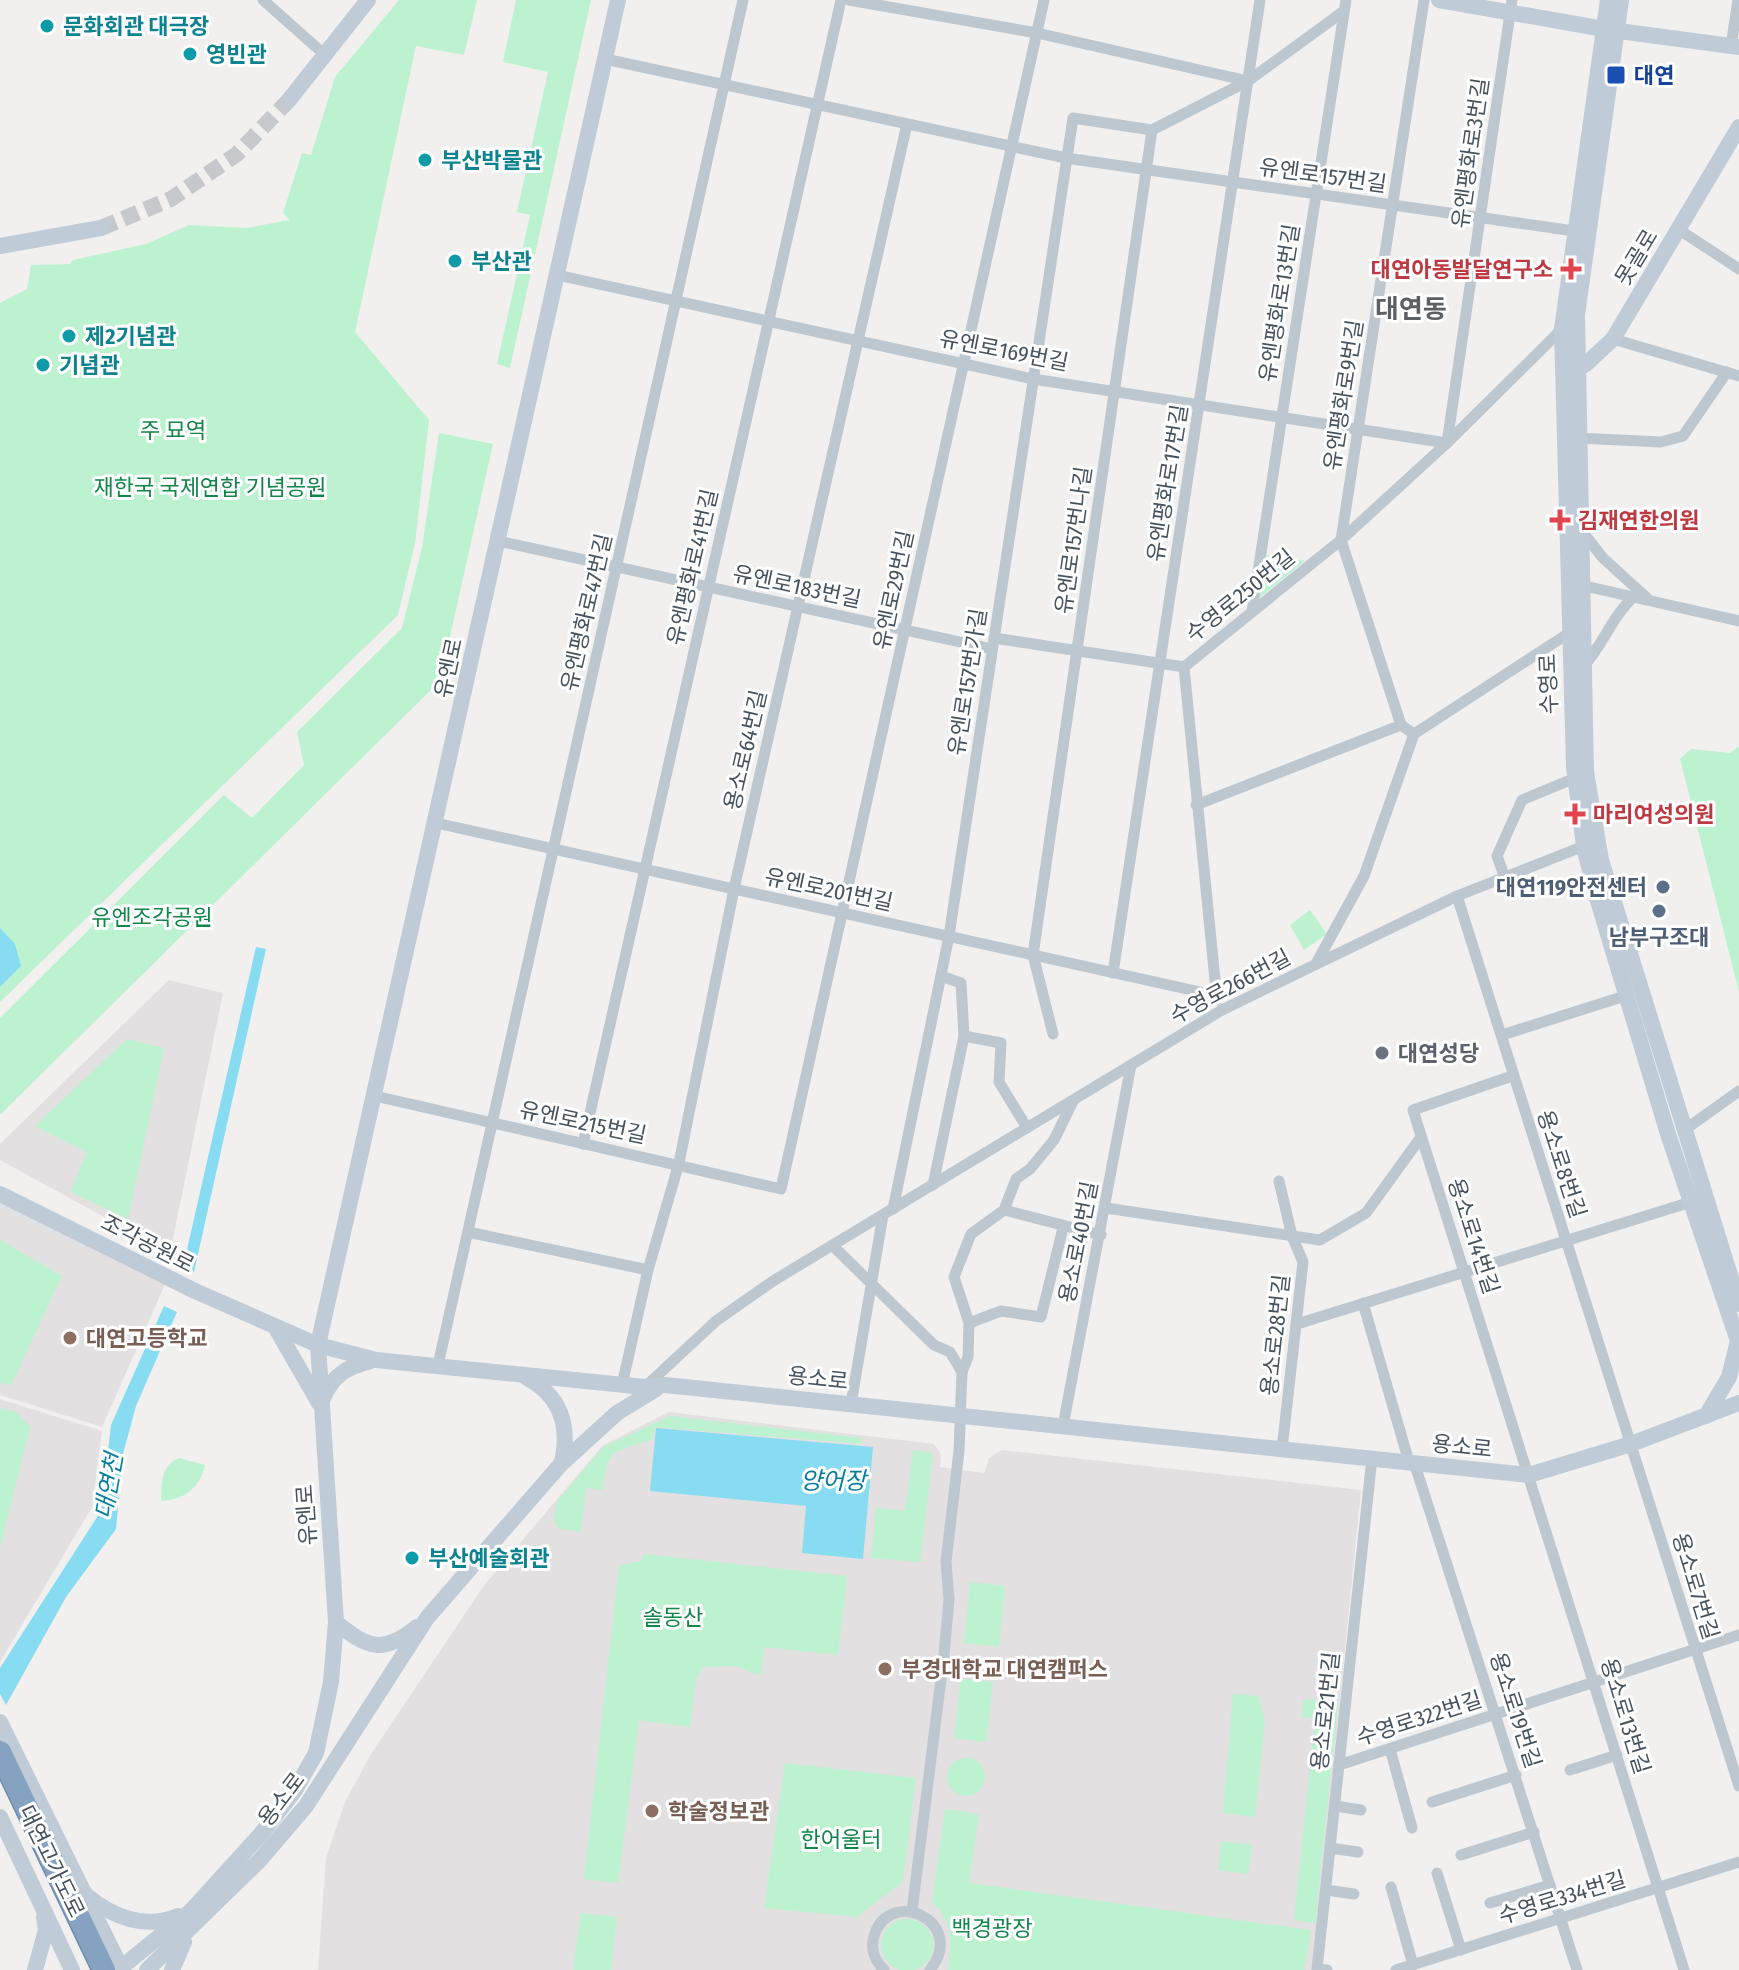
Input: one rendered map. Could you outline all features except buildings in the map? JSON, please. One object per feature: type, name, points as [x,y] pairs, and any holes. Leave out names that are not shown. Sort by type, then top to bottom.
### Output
[{"type":"highway","name":"대연고가도로","points":[[0,1752],[116,1969]]},
{"type":"highway","name":"대연고가도로","points":[[0,1782],[90,1970]]},
{"type":"main road","points":[[289,100],[368,0]]},
{"type":"main road","name":"유엔로","points":[[295,1790],[316,1753],[331,1682],[336,1622],[318,1345],[618,0]]},
{"type":"main road","points":[[1439,0],[1512,6],[1610,30],[1735,47]]},
{"type":"main road","name":"수영로","points":[[1608,0],[1610,30],[1569,373],[1575,583],[1586,772],[1594,831],[1683,1131],[1739,1304]]},
{"type":"main road","name":"수영로","points":[[1621,0],[1610,30],[1574,231],[1562,329],[1577,438],[1580,528],[1569,633],[1575,778],[1584,846],[1691,1202],[1738,1343]]},
{"type":"main road","name":"못골로","points":[[1569,373],[1613,339],[1678,229],[1734,145],[1739,127]]},
{"type":"main road","points":[[0,246],[101,228]]},
{"type":"main road","name":"조각공원로","points":[[0,1194],[277,1330],[318,1345],[376,1360]]},
{"type":"main road","points":[[277,1330],[320,1404]]},
{"type":"main road","points":[[1706,1416],[1729,1377],[1738,1343]]},
{"type":"main road","points":[[320,1404],[330,1382],[341,1372],[376,1360],[644,1387],[665,1385]]},
{"type":"main road","points":[[519,1374],[544,1387],[556,1401],[567,1440],[561,1464]]},
{"type":"main road","name":"용소로","points":[[147,1970],[259,1861],[306,1806],[427,1618],[561,1464],[617,1413],[665,1385],[1529,1475],[1631,1444],[1739,1403]]},
{"type":"main road","points":[[336,1622],[357,1641],[382,1646],[403,1638],[427,1618]]},
{"type":"main road","points":[[0,1722],[116,1969]]},
{"type":"main road","name":"용소로","points":[[116,1969],[191,1911],[261,1834],[295,1790]]},
{"type":"main road","points":[[0,1817],[72,1970]]},
{"type":"main road","points":[[82,1891],[100,1907],[139,1922],[161,1924],[191,1911]]},
{"type":"main road","points":[[35,1970],[46,1930],[43,1907]]},
{"type":"main road","points":[[172,1970],[190,1931]]},
{"type":"street","points":[[263,0],[325,55]]},
{"type":"street","name":"유엔평화로47번길","points":[[438,1365],[743,0]]},
{"type":"street","name":"유엔평화로41번길","points":[[583,1144],[841,0]]},
{"type":"street","points":[[849,0],[1037,33],[1248,81]]},
{"type":"street","name":"유엔로29번길","points":[[781,1189],[1044,0]]},
{"type":"street","name":"유엔평화로17번길","points":[[1113,973],[1260,0]]},
{"type":"street","name":"유엔평화로9번길","points":[[1401,725],[1341,540],[1424,0]]},
{"type":"street","points":[[1735,47],[1738,0]]},
{"type":"street","points":[[1066,158],[1073,118],[1152,130],[1248,81],[1345,6]]},
{"type":"street","name":"유엔평화로13번길","points":[[1252,611],[1345,6]]},
{"type":"street","name":"유엔평화로3번길","points":[[1447,443],[1512,6]]},
{"type":"street","name":"유엔로157번길","points":[[605,59],[1066,158],[1574,231]]},
{"type":"street","name":"용소로64번길","points":[[622,1385],[648,1270],[679,1163],[734,889],[907,124]]},
{"type":"street","name":"유엔로157번나길","points":[[1033,955],[1152,130]]},
{"type":"street","name":"유엔로157번가길","points":[[851,1404],[871,1284],[949,936],[1066,158]]},
{"type":"street","points":[[1678,229],[1739,269]]},
{"type":"street","name":"유엔로169번길","points":[[557,275],[1033,379],[1447,443]]},
{"type":"street","name":"수영로250번길","points":[[1214,995],[1184,667],[1341,540],[1447,443],[1562,329]]},
{"type":"street","points":[[1577,438],[1661,442],[1683,436],[1733,374],[1613,339]]},
{"type":"street","points":[[1580,528],[1603,558],[1651,601]]},
{"type":"street","name":"유엔로183번길","points":[[498,541],[904,630],[993,643],[1077,650],[1184,667]]},
{"type":"street","points":[[1575,583],[1739,621]]},
{"type":"street","points":[[1581,668],[1602,644],[1617,612],[1633,597]]},
{"type":"street","points":[[1196,805],[1401,725],[1414,734],[1569,633]]},
{"type":"street","name":"수영로266번길","points":[[644,1387],[716,1321],[833,1246],[1222,1010],[1317,962],[1364,876],[1414,734]]},
{"type":"street","points":[[1505,878],[1497,856],[1522,800],[1575,778]]},
{"type":"street","name":"유엔로201번길","points":[[436,823],[1214,995]]},
{"type":"street","points":[[1317,962],[1457,896],[1584,846]]},
{"type":"street","name":"용소로8번길","points":[[1457,896],[1631,1444]]},
{"type":"street","points":[[1033,955],[1053,1034]]},
{"type":"street","points":[[933,1185],[964,1036],[961,983],[941,976]]},
{"type":"street","points":[[1214,995],[1222,1010]]},
{"type":"street","points":[[1502,1035],[1628,995]]},
{"type":"street","points":[[964,1036],[1001,1043],[999,1082],[1027,1128]]},
{"type":"street","name":"용소로40번길","points":[[1063,1426],[1131,1065]]},
{"type":"street","name":"용소로14번길","points":[[1512,1076],[1413,1110],[1529,1475]]},
{"type":"street","points":[[1683,1131],[1739,1091]]},
{"type":"street","name":"유엔로215번길","points":[[375,1096],[679,1163],[781,1189]]},
{"type":"street","points":[[912,1911],[949,1599],[946,1562],[959,1451],[962,1372],[968,1357],[969,1323],[954,1277],[971,1234],[1004,1210],[1016,1179],[1030,1169],[1054,1140],[1073,1100]]},
{"type":"street","points":[[1106,1208],[1320,1240],[1366,1213],[1421,1137]]},
{"type":"street","name":"용소로28번길","points":[[1279,1181],[1292,1236],[1303,1262],[1282,1449]]},
{"type":"street","points":[[1297,1324],[1691,1202]]},
{"type":"street","points":[[1004,1210],[1063,1228],[1101,1235]]},
{"type":"street","points":[[969,1323],[1001,1311],[1041,1317],[1063,1228]]},
{"type":"street","points":[[468,1232],[648,1270]]},
{"type":"street","points":[[833,1246],[934,1345],[950,1352],[962,1372]]},
{"type":"street","name":"용소로19번길","points":[[1363,1303],[1577,1970]]},
{"type":"street","name":"용소로7번길","points":[[1631,1444],[1739,1786]]},
{"type":"street","name":"용소로21번길","points":[[1322,1969],[1330,1848],[1372,1458]]},
{"type":"street","name":"용소로13번길","points":[[1529,1475],[1684,1970]]},
{"type":"street","name":"수영로322번길","points":[[1339,1765],[1739,1635]]},
{"type":"street","points":[[1390,1749],[1412,1828]]},
{"type":"street","points":[[1570,1770],[1617,1755]]},
{"type":"street","points":[[1432,1802],[1516,1775]]},
{"type":"street","points":[[1335,1806],[1361,1810]]},
{"type":"street","points":[[1461,1855],[1534,1832]]},
{"type":"street","points":[[1330,1848],[1358,1852]]},
{"type":"street","name":"수영로334번길","points":[[1396,1970],[1739,1862]]},
{"type":"street","points":[[1437,1873],[1461,1950]]},
{"type":"street","points":[[1490,1903],[1550,1885]]},
{"type":"street","points":[[1391,1887],[1413,1965]]},
{"type":"street","points":[[1326,1890],[1354,1894]]},
{"type":"street","points":[[884,1970],[873,1950],[877,1928],[892,1914],[912,1911],[926,1917],[940,1936],[940,1952],[930,1970]]},
{"type":"shaded area","points":[[169,980],[223,993],[170,1253],[0,1160],[0,1144]]},
{"type":"shaded area","name":"대연고등학교","points":[[0,1199],[166,1282],[102,1427],[0,1395]]},
{"type":"shaded area","points":[[0,1399],[102,1431],[92,1507],[0,1662]]},
{"type":"shaded area","name":"부경대학교 대연캠퍼스","points":[[669,1412],[934,1444],[941,1454],[940,1467],[984,1473],[989,1458],[1002,1450],[1361,1490],[1313,1970],[318,1970],[326,1858],[345,1802],[371,1754],[482,1588],[602,1446]]},
{"type":"green space","name":"재한국 국제연합 기념공원","points":[[399,0],[477,0],[464,55],[416,46],[355,332],[429,420],[415,543],[398,615],[0,1002],[0,303],[27,289],[31,265],[70,264],[73,260],[146,244],[189,225],[246,228],[290,220],[283,213],[302,153],[311,155],[335,77]]},
{"type":"green space","points":[[516,0],[591,0],[510,368],[497,364],[530,215],[517,212],[548,72],[503,62]]},
{"type":"green space","name":"유엔조각공원","points":[[439,433],[493,444],[440,681],[0,1115],[0,1018],[224,795],[252,818],[304,765],[297,732],[402,628],[422,547]]},
{"type":"green space","points":[[1266,555],[1305,561],[1258,599]]},
{"type":"green space","points":[[1739,746],[1739,992],[1680,759],[1691,749],[1730,753]]},
{"type":"green space","points":[[1310,910],[1327,934],[1304,950],[1290,925]]},
{"type":"green space","points":[[127,1039],[164,1048],[128,1219],[71,1192],[86,1152],[35,1126]]},
{"type":"green space","points":[[0,1240],[62,1276],[11,1385],[0,1383]]},
{"type":"green space","points":[[0,1408],[16,1412],[30,1427],[0,1548]]},
{"type":"green space","points":[[670,1416],[862,1438],[861,1444],[655,1427],[653,1439],[621,1450],[610,1458],[603,1490],[586,1488],[581,1532],[558,1528],[554,1522],[556,1503],[603,1447]]},
{"type":"green space","points":[[913,1450],[933,1453],[920,1562],[871,1558],[876,1508],[905,1511]]},
{"type":"green space","points":[[179,1458],[205,1465],[203,1473],[195,1486],[184,1495],[161,1501],[165,1470]]},
{"type":"green space","name":"솔동산","points":[[644,1554],[847,1576],[838,1655],[764,1647],[761,1676],[735,1666],[702,1667],[696,1680],[690,1727],[639,1720],[618,1883],[584,1879],[619,1566],[641,1561]]},
{"type":"green space","points":[[970,1582],[1005,1586],[999,1647],[964,1643]]},
{"type":"green space","points":[[961,1678],[993,1682],[986,1742],[954,1738]]},
{"type":"green space","points":[[1233,1694],[1258,1696],[1265,1720],[1255,1817],[1223,1813]]},
{"type":"green space","points":[[1303,1699],[1338,1703],[1315,1923],[1294,1920],[1315,1719],[1302,1717]]},
{"type":"green space","points":[[966,1758],[980,1763],[985,1777],[980,1791],[966,1796],[952,1791],[947,1777],[952,1763]]},
{"type":"green space","name":"한어울터","points":[[785,1763],[916,1778],[903,1881],[857,1917],[764,1908]]},
{"type":"green space","name":"백경광장","points":[[945,1809],[979,1814],[969,1883],[1311,1930],[1304,1970],[948,1970],[950,1933],[932,1902]]},
{"type":"green space","points":[[1221,1841],[1252,1845],[1248,1874],[1218,1870]]},
{"type":"green space","points":[[581,1913],[617,1917],[611,1970],[573,1970]]},
{"type":"green space","points":[[907,1919],[926,1926],[933,1945],[926,1964],[907,1971],[888,1964],[881,1945],[888,1926]]},
{"type":"water","points":[[0,928],[15,944],[21,966],[0,987]]},
{"type":"water","points":[[256,947],[266,949],[194,1272],[183,1267]]},
{"type":"water","name":"대연천","points":[[164,1306],[177,1312],[136,1406],[123,1454],[116,1529],[66,1597],[6,1705],[0,1694],[0,1668],[101,1511],[111,1425]]},
{"type":"water","name":"양어장","points":[[656,1428],[873,1447],[863,1559],[802,1553],[806,1506],[650,1491]]},
{"type":"tunnel","points":[[101,228],[171,199],[237,154],[289,100]]},
{"type":"place","name":"문화회관 대극장","points":[[47,26]]},
{"type":"place","name":"영빈관","points":[[190,54]]},
{"type":"place","name":"대연","points":[[1616,75]]},
{"type":"place","name":"부산박물관","points":[[425,160]]},
{"type":"place","name":"부산관","points":[[455,261]]},
{"type":"place","name":"대연아동발달연구소","points":[[1571,269]]},
{"type":"place","name":"제2기념관","points":[[69,336]]},
{"type":"place","name":"기념관","points":[[43,365]]},
{"type":"place","name":"김재연한의원","points":[[1560,520]]},
{"type":"place","name":"마리여성의원","points":[[1575,814]]},
{"type":"place","name":"대연119안전센터","points":[[1663,887]]},
{"type":"place","name":"남부구조대","points":[[1659,911]]},
{"type":"place","name":"대연성당","points":[[1382,1053]]},
{"type":"place","name":"대연고등학교","points":[[70,1338]]},
{"type":"place","name":"부산예술회관","points":[[412,1558]]},
{"type":"place","name":"부경대학교 대연캠퍼스","points":[[885,1669]]},
{"type":"place","name":"학술정보관","points":[[652,1811]]},
{"type":"district","name":"대연동","points":[[1411,309]]},
{"type":"park label","name":"주 묘역","points":[[173,430]]}]
